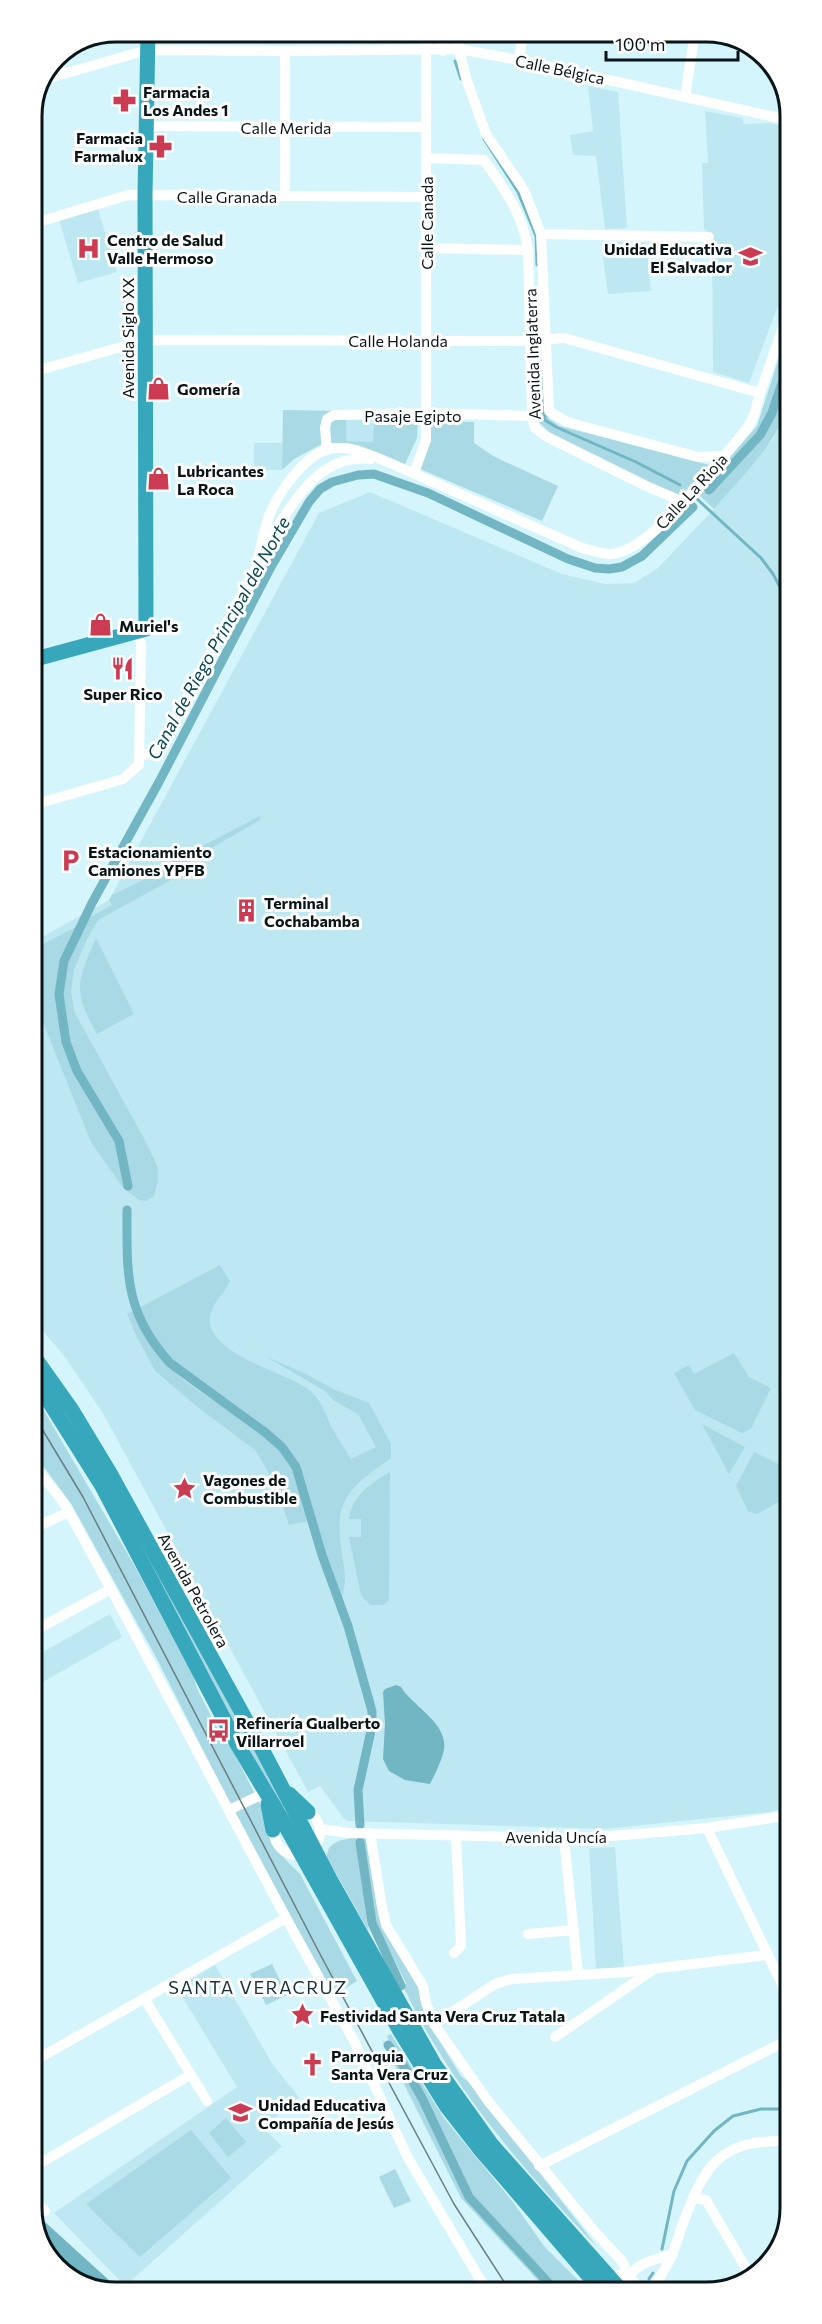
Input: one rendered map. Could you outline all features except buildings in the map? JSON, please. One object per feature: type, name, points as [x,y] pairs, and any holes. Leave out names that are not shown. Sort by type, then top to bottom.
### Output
[{"type":"highway","name":"Avenida Siglo XX","points":[[140,42],[146,126],[141,195]]},
{"type":"highway","name":"Avenida Siglo XX","points":[[141,635],[140,341],[142,50],[145,42]]},
{"type":"highway","points":[[42,658],[141,635]]},
{"type":"highway","name":"Avenida Petrolera","points":[[42,1368],[72,1410],[110,1473],[281,1786],[282,1818]]},
{"type":"highway","name":"Avenida Petrolera","points":[[42,1390],[102,1486],[265,1793],[282,1818],[308,1845],[322,1878]]},
{"type":"highway","points":[[281,1786],[308,1812]]},
{"type":"highway","points":[[308,1845],[322,1878],[400,2031],[447,2107],[577,2263],[608,2282]]},
{"type":"highway","points":[[322,1878],[458,2101],[492,2145],[582,2246],[609,2282]]},
{"type":"street","name":"Calle Canada","points":[[414,473],[426,440],[424,414],[427,248],[425,42]]},
{"type":"street","points":[[443,42],[443,51]]},
{"type":"street","name":"Avenida Inglaterra","points":[[458,42],[486,134],[524,190],[541,234],[549,411],[567,422],[698,457],[724,456]]},
{"type":"street","points":[[519,60],[522,42]]},
{"type":"street","points":[[685,97],[693,42]]},
{"type":"street","name":"Calle Bélgica","points":[[53,77],[142,50],[443,51],[459,49],[519,60],[780,118]]},
{"type":"street","points":[[285,51],[285,196]]},
{"type":"street","points":[[60,68],[62,74]]},
{"type":"street","name":"Calle Merida","points":[[146,126],[426,127]]},
{"type":"street","name":"Avenida Inglaterra","points":[[426,158],[484,160],[514,204],[528,250],[532,416],[535,428],[547,437],[646,486],[684,502]]},
{"type":"street","name":"Calle Granada","points":[[42,221],[128,195],[426,197]]},
{"type":"street","points":[[541,234],[709,237]]},
{"type":"street","points":[[427,248],[528,250]]},
{"type":"street","name":"Calle La Rioja","points":[[255,570],[270,515],[284,490],[302,465],[327,450],[353,449],[383,460],[582,548],[611,554],[626,549],[644,539],[684,502],[748,427],[780,336]]},
{"type":"street","name":"Calle Holanda","points":[[42,369],[140,341],[426,339],[531,341],[564,338],[760,393]]},
{"type":"street","name":"Pasaje Egipto","points":[[327,450],[325,428],[327,419],[334,415],[532,416]]},
{"type":"street","name":"Calle La Rioja","points":[[42,802],[123,778],[139,765],[141,755],[155,753],[168,735],[296,497],[314,477],[335,462],[359,458],[383,460]]},
{"type":"street","name":"Avenida Siglo XX","points":[[141,635],[141,755]]},
{"type":"street","points":[[42,1475],[64,1503],[111,1589],[286,1918],[354,2040],[408,2158],[482,2282]]},
{"type":"street","points":[[42,1524],[69,1512]]},
{"type":"street","points":[[42,1626],[111,1589]]},
{"type":"street","points":[[229,1810],[265,1793]]},
{"type":"street","points":[[308,1812],[318,1822],[308,1845],[276,1844],[282,1818],[308,1812]]},
{"type":"street","name":"Avenida Uncía","points":[[308,1845],[370,1833],[564,1838],[707,1828],[780,1817]]},
{"type":"street","points":[[707,1828],[780,1981]]},
{"type":"street","points":[[370,1833],[386,1924],[423,1986],[426,2003],[434,2024],[468,2074],[539,2166],[622,2261],[626,2270],[611,2282]]},
{"type":"street","points":[[454,1953],[461,1946],[456,1835]]},
{"type":"street","points":[[564,1838],[578,1974]]},
{"type":"street","points":[[42,2056],[286,1918]]},
{"type":"street","points":[[528,1934],[574,1930]]},
{"type":"street","points":[[434,2024],[495,1984],[511,1979],[627,1972],[767,1955]]},
{"type":"street","points":[[555,2037],[656,1967]]},
{"type":"street","points":[[144,1998],[207,2101]]},
{"type":"street","points":[[539,2166],[780,2044]]},
{"type":"street","points":[[42,2162],[190,2075]]},
{"type":"street","points":[[658,2282],[673,2254],[693,2198],[714,2162],[731,2150],[764,2140],[780,2141]]},
{"type":"street","points":[[693,2198],[706,2200],[747,2270]]},
{"type":"street","points":[[42,2208],[45,2211]]},
{"type":"street","points":[[612,2282],[639,2266],[673,2254]]},
{"type":"shaded area","points":[[588,86],[618,92],[627,228],[605,229],[596,156],[573,155],[570,135],[593,131]]},
{"type":"shaded area","name":"Unidad Educativa El Salvador","points":[[705,111],[742,118],[744,124],[768,123],[780,125],[780,300],[749,383],[713,372],[712,235],[704,229],[702,163],[708,163]]},
{"type":"shaded area","name":"Centro de Salud Valle Hermoso","points":[[98,209],[117,272],[78,283],[59,220]]},
{"type":"shaded area","points":[[601,242],[646,243],[651,291],[608,294]]},
{"type":"shaded area","points":[[544,345],[546,411],[549,419],[560,426],[709,465],[680,497],[549,432],[539,422],[537,412],[535,346]]},
{"type":"shaded area","points":[[780,355],[780,424],[778,429],[758,458],[714,509],[698,494],[757,426]]},
{"type":"shaded area","points":[[283,410],[346,411],[346,441],[373,442],[374,420],[418,421],[417,438],[405,464],[322,444],[294,459],[282,470]]},
{"type":"shaded area","points":[[346,420],[374,420],[373,442],[345,441]]},
{"type":"shaded area","points":[[431,421],[474,422],[474,443],[495,457],[558,486],[542,521],[420,469]]},
{"type":"shaded area","name":"Refinería Gualberto Villarroel","points":[[780,422],[780,1810],[605,1829],[348,1821],[344,1819],[320,1786],[308,1792],[104,1415],[65,1357],[42,1330],[42,937],[109,900],[319,513],[370,492],[562,574],[605,584],[634,583],[658,568],[714,509],[774,438]]},
{"type":"shaded area","points":[[254,443],[282,443],[282,470],[254,470]]},
{"type":"shaded area","points":[[260,816],[260,820],[191,860],[169,881],[98,920],[74,970],[71,992],[75,1013],[158,1168],[158,1181],[154,1196],[147,1201],[139,1200],[123,1188],[91,1142],[42,1020],[42,944],[86,922],[88,918],[112,905],[109,900],[112,895],[143,880],[166,860],[168,864]]},
{"type":"shaded area","points":[[96,938],[134,1014],[97,1034],[84,1007],[80,987],[84,966]]},
{"type":"shaded area","points":[[220,1265],[230,1281],[211,1312],[211,1326],[218,1339],[246,1359],[308,1389],[322,1405],[332,1428],[351,1459],[376,1447],[358,1414],[333,1400],[325,1391],[265,1356],[333,1389],[369,1403],[391,1444],[391,1458],[354,1487],[342,1508],[340,1535],[345,1578],[341,1601],[297,1464],[267,1431],[176,1364],[157,1344],[139,1308]]},
{"type":"shaded area","points":[[134,1311],[151,1345],[173,1371],[244,1420],[277,1447],[293,1470],[309,1521],[289,1525],[273,1480],[255,1450],[195,1405],[155,1371],[127,1313]]},
{"type":"shaded area","points":[[734,1353],[749,1377],[771,1388],[751,1429],[742,1433],[695,1410],[674,1373],[689,1365],[694,1374]]},
{"type":"shaded area","points":[[42,1375],[94,1454],[285,1806],[283,1807],[251,1757],[42,1385]]},
{"type":"shaded area","points":[[42,1407],[133,1563],[223,1738],[232,1749],[267,1818],[272,1841],[279,1853],[300,1874],[357,1981],[334,1995],[242,1827],[157,1659],[72,1505],[42,1464]]},
{"type":"shaded area","points":[[702,1424],[745,1447],[729,1474]]},
{"type":"shaded area","points":[[754,1452],[780,1465],[780,1501],[757,1514],[748,1511],[736,1486]]},
{"type":"shaded area","points":[[390,1472],[389,1600],[383,1605],[370,1605],[361,1595],[349,1537],[361,1537],[361,1519],[349,1519],[358,1497],[369,1486]]},
{"type":"shaded area","points":[[110,1614],[122,1637],[42,1682],[42,1652]]},
{"type":"shaded area","points":[[396,1685],[401,1687],[442,1734],[443,1754],[430,1784],[405,1780],[389,1771],[383,1759],[385,1724],[383,1692]]},
{"type":"shaded area","points":[[356,1838],[369,1932],[327,1857],[333,1844],[341,1840]]},
{"type":"shaded area","points":[[362,1838],[366,1838],[379,1917],[418,1986],[426,2019],[461,2076],[470,2083],[598,2248],[516,2158],[466,2092],[422,2024],[404,1988],[406,1983],[375,1922]]},
{"type":"shaded area","points":[[615,1847],[624,1968],[596,1969],[589,1848]]},
{"type":"shaded area","points":[[272,1964],[287,1995],[266,2005],[250,1974]]},
{"type":"shaded area","name":"Unidad Educativa Compañía de Jesús","points":[[215,1965],[273,2065],[299,2097],[263,2128],[282,2146],[129,2282],[121,2282],[54,2213],[237,2087],[177,1988]]},
{"type":"shaded area","points":[[391,2034],[444,2118],[513,2202],[544,2246],[580,2282],[552,2282],[475,2200],[421,2090],[387,2036]]},
{"type":"shaded area","points":[[381,2038],[417,2095],[467,2199],[545,2282],[540,2282],[461,2198]]},
{"type":"shaded area","points":[[226,2118],[246,2142],[228,2157],[209,2133]]},
{"type":"shaded area","points":[[191,2130],[231,2178],[140,2257],[86,2204]]},
{"type":"shaded area","points":[[395,2169],[411,2201],[394,2208],[379,2177]]},
{"type":"shaded area","points":[[44,2221],[111,2282],[79,2272],[60,2257],[48,2236]]},
{"type":"waterway","points":[[455,61],[461,79]]},
{"type":"waterway","points":[[484,139],[518,192],[536,236],[537,265]]},
{"type":"waterway","points":[[542,379],[545,420],[680,485]]},
{"type":"waterway","name":"Canal de Riego Principal del Norte","points":[[709,490],[760,435],[772,413],[780,389]]},
{"type":"waterway","name":"Canal de Riego Principal del Norte","points":[[128,1186],[119,1141],[77,1071],[66,1042],[59,994],[64,961],[92,903],[159,782],[271,567],[309,502],[320,489],[332,482],[358,475],[374,474],[428,493],[568,559],[595,568],[609,569],[622,567],[642,556],[693,507]]},
{"type":"waterway","points":[[696,498],[761,558],[780,587]]},
{"type":"waterway","name":"Canal de Riego Principal del Norte","points":[[127,1210],[127,1253],[131,1291],[136,1309],[155,1344],[170,1363],[266,1433],[282,1447],[296,1467],[322,1555],[348,1626],[372,1711],[372,1726],[358,1790],[360,1825]]},
{"type":"waterway","name":"Canal de Riego Principal del Norte","points":[[360,1842],[372,1923],[401,1986]]},
{"type":"waterway","name":"Canal de Riego Principal del Norte","points":[[388,2045],[405,2068],[422,2098],[469,2197],[548,2282]]},
{"type":"waterway","points":[[662,2249],[674,2191],[687,2161],[714,2131],[733,2116],[761,2109],[780,2109]]},
{"type":"waterway","points":[[649,2279],[653,2273]]},
{"type":"tram line","points":[[42,1429],[83,1497],[321,1956],[454,2204],[504,2282]]},
{"type":"place","name":"Farmacia Los Andes 1","points":[[125,100]]},
{"type":"place","name":"Farmacia Farmalux","points":[[161,146]]},
{"type":"place","name":"Centro de Salud Valle Hermoso","points":[[89,248]]},
{"type":"place","name":"Unidad Educativa El Salvador","points":[[750,257]]},
{"type":"place","name":"Gomería","points":[[159,388]]},
{"type":"place","name":"Lubricantes La Roca","points":[[159,479]]},
{"type":"place","name":"Muriel's","points":[[101,625]]},
{"type":"place","name":"Super Rico","points":[[123,668]]},
{"type":"place","name":"Estacionamiento Camiones YPFB","points":[[70,860]]},
{"type":"place","name":"Terminal Cochabamba","points":[[246,911]]},
{"type":"place","name":"Vagones de Combustible","points":[[185,1488]]},
{"type":"place","name":"Refinería Gualberto Villarroel","points":[[218,1731]]},
{"type":"place","name":"Festividad Santa Vera Cruz Tatala","points":[[302,2015]]},
{"type":"place","name":"Parroquia Santa Vera Cruz","points":[[313,2064]]},
{"type":"place","name":"Unidad Educativa Compañía de Jesús","points":[[240,2113]]},
{"type":"district","name":"SANTA VERACRUZ","points":[[258,1987]]}]
